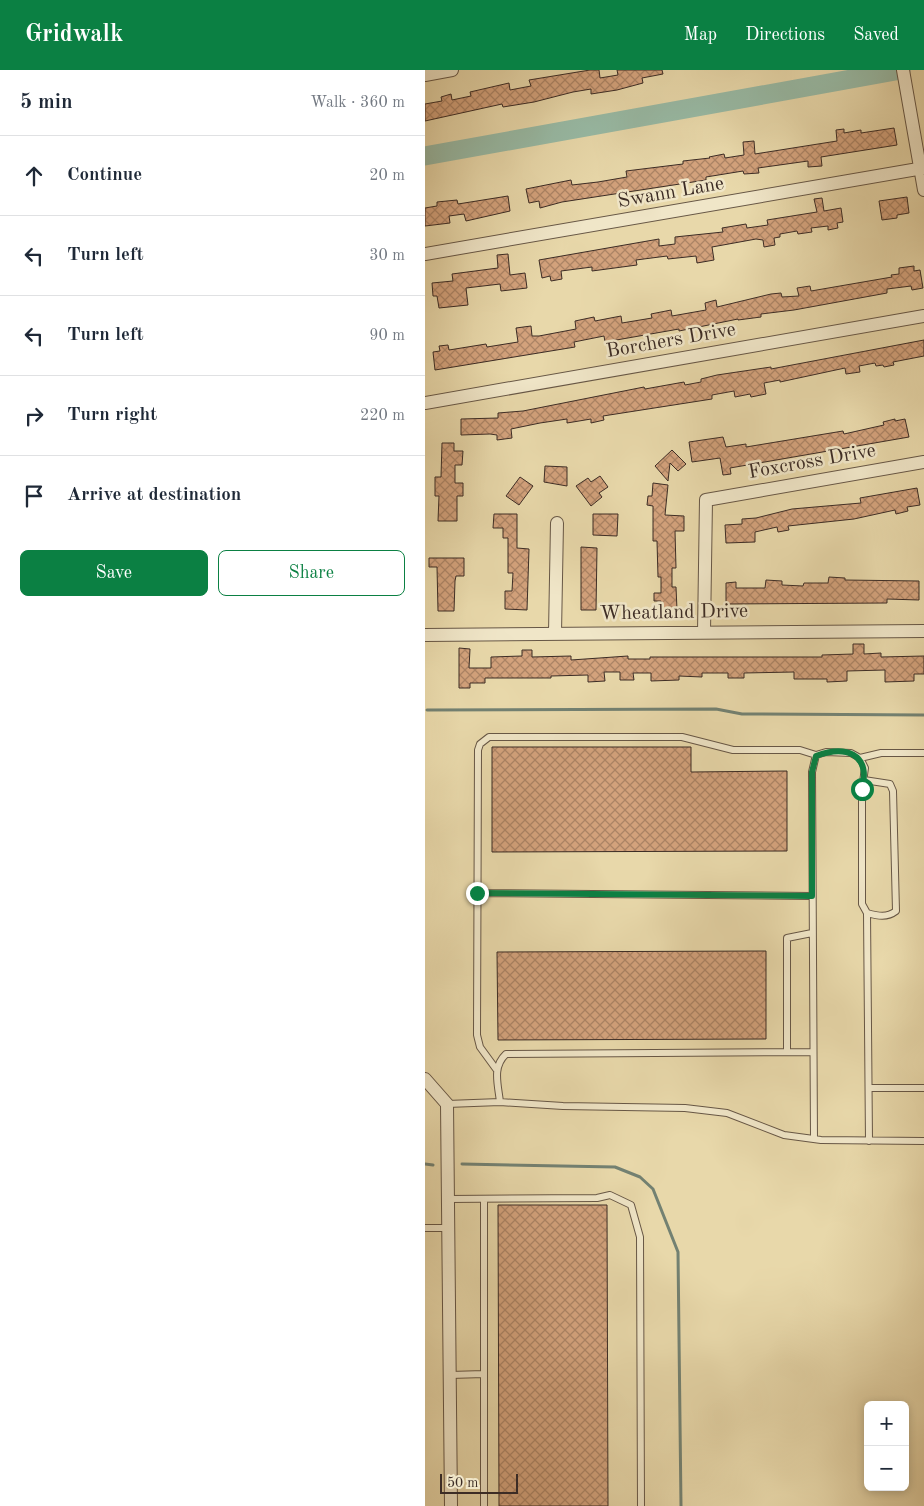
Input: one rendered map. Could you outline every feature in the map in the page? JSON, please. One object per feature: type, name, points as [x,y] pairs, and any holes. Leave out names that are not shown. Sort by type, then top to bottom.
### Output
[{"type":"street","points":[[428,73],[452,70]]},
{"type":"street","points":[[903,70],[922,169],[924,190]]},
{"type":"street","name":"Swann Lane","points":[[425,254],[922,169]]},
{"type":"street","name":"Borchers Drive","points":[[425,403],[924,316]]},
{"type":"street","name":"Foxcross Drive","points":[[704,632],[706,500],[924,462]]},
{"type":"street","points":[[555,633],[557,523]]},
{"type":"street","name":"Wheatland Drive","points":[[425,635],[924,630]]},
{"type":"street","points":[[425,1079],[447,1104],[451,1506]]},
{"type":"lane","points":[[496,1069],[480,1047],[477,1035],[478,750],[480,744],[489,737],[682,737],[733,750],[800,750],[816,756],[826,752],[851,753],[860,758],[865,768],[862,789],[862,904],[867,913],[869,1141]]},
{"type":"lane","points":[[860,758],[881,753],[924,753]]},
{"type":"lane","points":[[814,1139],[812,772],[816,756]]},
{"type":"lane","points":[[864,780],[890,784],[893,791],[896,911],[890,915],[878,916],[867,913]]},
{"type":"lane","points":[[477,893],[812,896]]},
{"type":"lane","points":[[787,1052],[787,938],[812,933]]},
{"type":"lane","points":[[500,1102],[496,1069],[499,1061],[506,1054],[813,1052]]},
{"type":"lane","points":[[869,1088],[924,1088]]},
{"type":"lane","points":[[447,1104],[500,1102],[563,1106],[685,1108],[727,1113],[783,1135],[814,1139],[924,1141]]},
{"type":"lane","points":[[449,1199],[597,1198],[610,1195],[631,1205],[640,1237],[641,1506]]},
{"type":"lane","points":[[484,1199],[484,1506]]},
{"type":"lane","points":[[425,1228],[449,1228]]},
{"type":"lane","points":[[450,1375],[484,1374]]},
{"type":"building","points":[[599,70],[600,78],[618,75],[617,70],[662,70],[663,74],[642,78],[643,83],[617,90],[591,94],[591,89],[534,102],[503,107],[502,104],[425,121],[425,104],[442,101],[441,97],[451,94],[452,100],[471,96],[470,92],[509,83],[510,90],[531,86],[529,80]]},
{"type":"building","points":[[894,128],[897,145],[821,157],[822,166],[808,167],[808,161],[758,168],[759,173],[744,174],[743,171],[706,177],[706,180],[562,202],[540,208],[539,201],[529,203],[526,189],[571,180],[572,185],[598,182],[627,177],[626,171],[683,164],[683,161],[710,158],[724,154],[725,158],[744,155],[743,142],[754,141],[755,154],[837,141],[836,130],[844,129],[844,133],[861,130],[861,133]]},
{"type":"building","points":[[508,196],[510,211],[466,221],[464,214],[449,216],[450,223],[425,226],[425,208],[437,206],[437,202],[457,200],[458,204]]},
{"type":"building","points":[[907,197],[909,213],[897,215],[897,218],[882,220],[879,201]]},
{"type":"building","points":[[822,198],[824,211],[841,208],[843,222],[837,223],[838,228],[828,230],[828,226],[811,228],[812,232],[798,234],[797,231],[780,234],[780,237],[774,238],[775,245],[764,247],[763,240],[756,239],[712,247],[714,260],[697,263],[696,256],[668,259],[667,256],[636,260],[637,265],[592,271],[592,267],[561,271],[562,279],[551,281],[550,276],[542,278],[539,260],[659,239],[659,246],[675,244],[675,237],[723,232],[722,228],[746,224],[747,228],[768,225],[767,220],[817,212],[814,199]]},
{"type":"building","points":[[508,254],[510,275],[525,273],[527,288],[501,291],[500,284],[466,288],[468,305],[439,308],[437,296],[433,296],[432,283],[453,281],[452,274],[498,268],[497,255]]},
{"type":"building","points":[[914,266],[914,271],[920,270],[923,288],[912,290],[911,286],[887,289],[887,293],[761,314],[761,317],[738,319],[679,331],[679,329],[605,342],[604,336],[574,342],[575,347],[435,370],[433,352],[440,351],[439,346],[448,345],[449,350],[486,344],[487,347],[518,342],[516,328],[531,326],[532,336],[539,336],[576,329],[575,321],[594,317],[595,321],[621,316],[622,323],[652,318],[651,314],[671,310],[672,316],[706,310],[705,303],[716,300],[717,307],[771,294],[781,293],[782,297],[799,296],[797,288],[810,286],[811,291],[892,277],[891,275],[899,274],[899,268]]},
{"type":"building","points":[[924,340],[924,356],[893,362],[894,365],[884,367],[883,365],[876,366],[875,363],[859,366],[860,372],[846,374],[845,368],[780,382],[780,380],[764,383],[766,394],[751,397],[750,394],[735,397],[734,391],[712,395],[712,399],[603,416],[604,420],[591,423],[591,419],[567,423],[567,419],[540,423],[511,429],[512,438],[497,440],[497,435],[490,434],[461,435],[461,419],[498,418],[498,413],[523,411],[644,387],[645,389],[684,382],[685,385],[701,382],[701,379],[717,375],[771,367],[771,369]]},
{"type":"building","points":[[895,419],[895,421],[905,419],[909,437],[730,468],[731,474],[723,475],[720,458],[692,462],[689,442],[723,437],[726,447],[746,444],[746,447],[843,431],[844,434],[884,425],[883,422]]},
{"type":"building","points":[[442,443],[454,443],[454,451],[463,451],[462,465],[455,465],[455,483],[463,483],[463,496],[457,496],[457,521],[438,521],[439,496],[435,496],[435,477],[441,477]]},
{"type":"building","points":[[672,450],[686,464],[678,471],[670,463],[668,481],[655,466]]},
{"type":"building","points":[[545,466],[567,467],[567,486],[544,482]]},
{"type":"building","points":[[600,476],[608,487],[599,493],[602,497],[591,506],[576,486],[588,478],[591,482]]},
{"type":"building","points":[[520,477],[533,486],[519,505],[506,496]]},
{"type":"building","points":[[653,483],[668,485],[665,515],[684,516],[684,531],[675,531],[676,568],[672,568],[672,587],[676,587],[677,610],[661,611],[661,601],[654,601],[654,593],[661,593],[661,577],[658,577],[657,541],[653,541],[653,506],[647,505],[648,496],[652,496]]},
{"type":"building","points":[[917,488],[920,505],[907,507],[908,511],[896,514],[895,510],[854,519],[788,526],[789,530],[778,532],[777,527],[755,532],[755,542],[726,543],[725,525],[742,524],[742,519],[756,518],[792,509],[861,503],[860,498]]},
{"type":"building","points":[[494,514],[517,514],[517,548],[529,549],[527,610],[505,609],[505,591],[512,591],[513,573],[508,573],[508,538],[503,538],[503,528],[493,528]]},
{"type":"building","points":[[593,514],[618,514],[617,536],[593,535]]},
{"type":"building","points":[[581,547],[597,548],[596,610],[581,610]]},
{"type":"building","points":[[429,558],[464,558],[464,576],[456,576],[455,581],[454,611],[438,611],[437,567],[429,567]]},
{"type":"building","points":[[829,577],[845,578],[845,580],[919,581],[919,600],[887,599],[887,603],[726,604],[726,583],[736,582],[736,588],[765,588],[766,580],[782,581],[782,585],[803,586],[804,583],[828,583]]},
{"type":"building","points":[[853,644],[864,644],[864,654],[881,653],[881,657],[924,656],[924,674],[914,674],[914,681],[885,682],[885,670],[847,671],[847,681],[827,682],[827,679],[794,679],[794,672],[744,673],[744,678],[728,678],[728,673],[702,673],[702,677],[679,676],[679,680],[651,681],[651,673],[633,673],[634,680],[620,680],[620,672],[604,672],[605,681],[588,682],[588,675],[551,676],[551,678],[485,678],[485,683],[470,683],[470,688],[459,688],[459,648],[470,649],[469,668],[491,668],[491,657],[522,656],[522,650],[532,650],[532,657],[571,656],[571,660],[628,656],[628,659],[650,659],[650,657],[822,657],[822,655],[853,654]]},
{"type":"building","points":[[492,747],[691,747],[691,772],[787,771],[787,851],[492,852]]},
{"type":"building","points":[[766,951],[766,1039],[498,1040],[497,952]]},
{"type":"building","points":[[498,1205],[607,1205],[608,1506],[499,1506]]},
{"type":"waterway","points":[[425,156],[901,70]]},
{"type":"waterway","points":[[427,710],[716,709],[742,714],[924,715]]},
{"type":"waterway","points":[[425,1164],[433,1165]]},
{"type":"waterway","points":[[462,1164],[615,1167],[640,1177],[653,1189],[678,1252],[681,1506]]},
{"type":"route","points":[[477,893],[812,896],[812,772],[816,756],[826,752],[838,751],[851,753],[860,758],[865,768],[862,789]]}]
